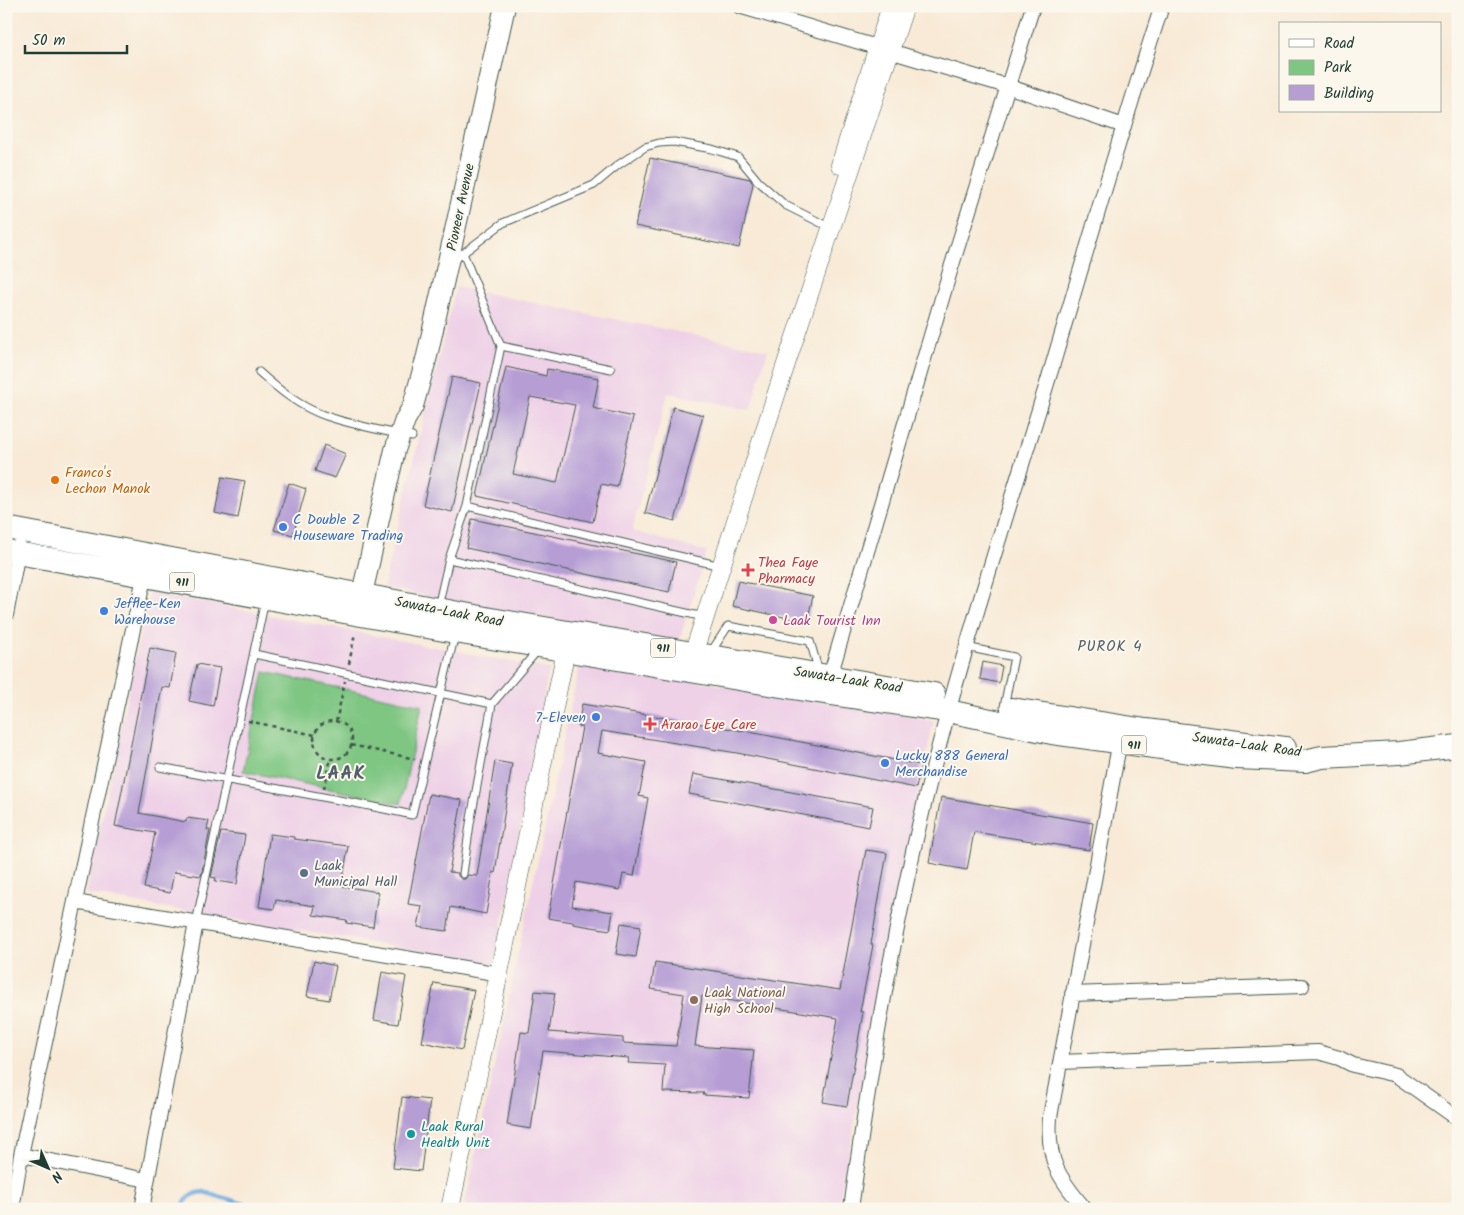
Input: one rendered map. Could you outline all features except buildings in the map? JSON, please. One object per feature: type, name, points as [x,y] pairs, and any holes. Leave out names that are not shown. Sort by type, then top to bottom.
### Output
[{"type":"main road","name":"Pioneer Avenue","points":[[366,606],[406,436],[405,420],[413,406],[455,259],[504,6]]},
{"type":"main road","name":"Sawata-Laak Road","points":[[14,530],[146,564],[366,606],[455,632],[566,650],[690,660]]},
{"type":"main road","name":"Sawata-Laak Road","points":[[12,552],[146,564]]},
{"type":"main road","name":"Sawata-Laak Road","points":[[366,606],[437,608],[690,660],[825,681],[950,704],[1052,733],[1121,735]]},
{"type":"main road","name":"Sawata-Laak Road","points":[[950,704],[1004,707],[1121,735],[1237,758],[1305,761],[1322,757],[1390,754],[1458,746]]},
{"type":"street","points":[[715,565],[786,364],[884,50],[891,6]]},
{"type":"street","points":[[690,660],[699,616],[821,223],[884,50],[905,6]]},
{"type":"street","points":[[825,681],[1032,6]]},
{"type":"street","points":[[851,1209],[877,1040],[896,936],[913,851],[950,704],[1162,6]]},
{"type":"street","points":[[746,7],[1007,86],[1124,126]]},
{"type":"street","points":[[6,615],[14,530]]},
{"type":"street","points":[[12,1209],[21,1155],[146,564]]},
{"type":"street","points":[[450,1209],[566,650]]},
{"type":"street","points":[[1085,1209],[1061,1178],[1054,1164],[1050,1150],[1050,1117],[1121,735]]},
{"type":"street","points":[[74,902],[500,974]]},
{"type":"street","points":[[142,1209],[196,923]]},
{"type":"street","points":[[1072,994],[1302,986]]},
{"type":"street","points":[[1060,1062],[1318,1052],[1339,1058],[1353,1065],[1396,1075],[1454,1116]]},
{"type":"street","points":[[21,1155],[148,1180]]},
{"type":"lane","points":[[437,608],[449,559],[467,506],[501,346],[455,259],[512,218],[594,185],[618,165],[645,147],[659,143],[674,142],[712,149],[738,157],[758,180],[785,205],[821,223]]},
{"type":"lane","points":[[501,346],[611,369]]},
{"type":"lane","points":[[259,372],[280,391],[304,406],[326,416],[406,436]]},
{"type":"lane","points":[[467,506],[715,565]]},
{"type":"lane","points":[[449,559],[699,616]]},
{"type":"lane","points":[[196,923],[267,587]]},
{"type":"lane","points":[[690,660],[728,626],[810,641],[825,681]]},
{"type":"lane","points":[[160,767],[412,814],[455,632]]},
{"type":"lane","points":[[464,874],[470,824],[492,704],[542,646]]},
{"type":"lane","points":[[966,647],[1014,657],[1004,707]]},
{"type":"lane","points":[[254,654],[492,704]]},
{"type":"path","points":[[240,719],[315,735]]},
{"type":"path","points":[[336,722],[342,724],[350,733],[351,745],[345,755],[340,758],[331,758],[322,755],[318,751],[315,746],[315,735],[321,726],[326,723],[336,722]]},
{"type":"path","points":[[351,745],[424,761]]},
{"type":"path","points":[[323,796],[331,758]]},
{"type":"shaded area","points":[[456,287],[768,350],[750,410],[668,393],[632,531],[707,552],[678,644],[383,588]]},
{"type":"shaded area","points":[[149,592],[549,669],[495,964],[86,894]]},
{"type":"shaded area","name":"Laak National High School","points":[[580,662],[934,720],[838,1209],[464,1209]]},
{"type":"green space","points":[[264,672],[422,705],[401,804],[243,771]]},
{"type":"waterway","points":[[181,1209],[190,1196],[195,1193],[204,1192],[261,1209]]},
{"type":"place","name":"Franco's Lechon Manok","points":[[55,480]]},
{"type":"place","name":"C Double Z Houseware Trading","points":[[283,527]]},
{"type":"place","name":"Thea Faye Pharmacy","points":[[748,570]]},
{"type":"place","name":"Jefflee-Ken Warehouse","points":[[104,611]]},
{"type":"place","name":"Laak Tourist Inn","points":[[773,620]]},
{"type":"place","name":"7-Eleven","points":[[596,717]]},
{"type":"place","name":"Ararao Eye Care","points":[[650,724]]},
{"type":"place","name":"Lucky 888 General Merchandise","points":[[885,763]]},
{"type":"place","name":"Laak Municipal Hall","points":[[304,873]]},
{"type":"place","name":"Laak National High School","points":[[694,1000]]},
{"type":"place","name":"Laak Rural Health Unit","points":[[411,1134]]},
{"type":"district","name":"PUROK 4","points":[[1110,646]]},
{"type":"district","name":"LAAK","points":[[341,772]]}]
